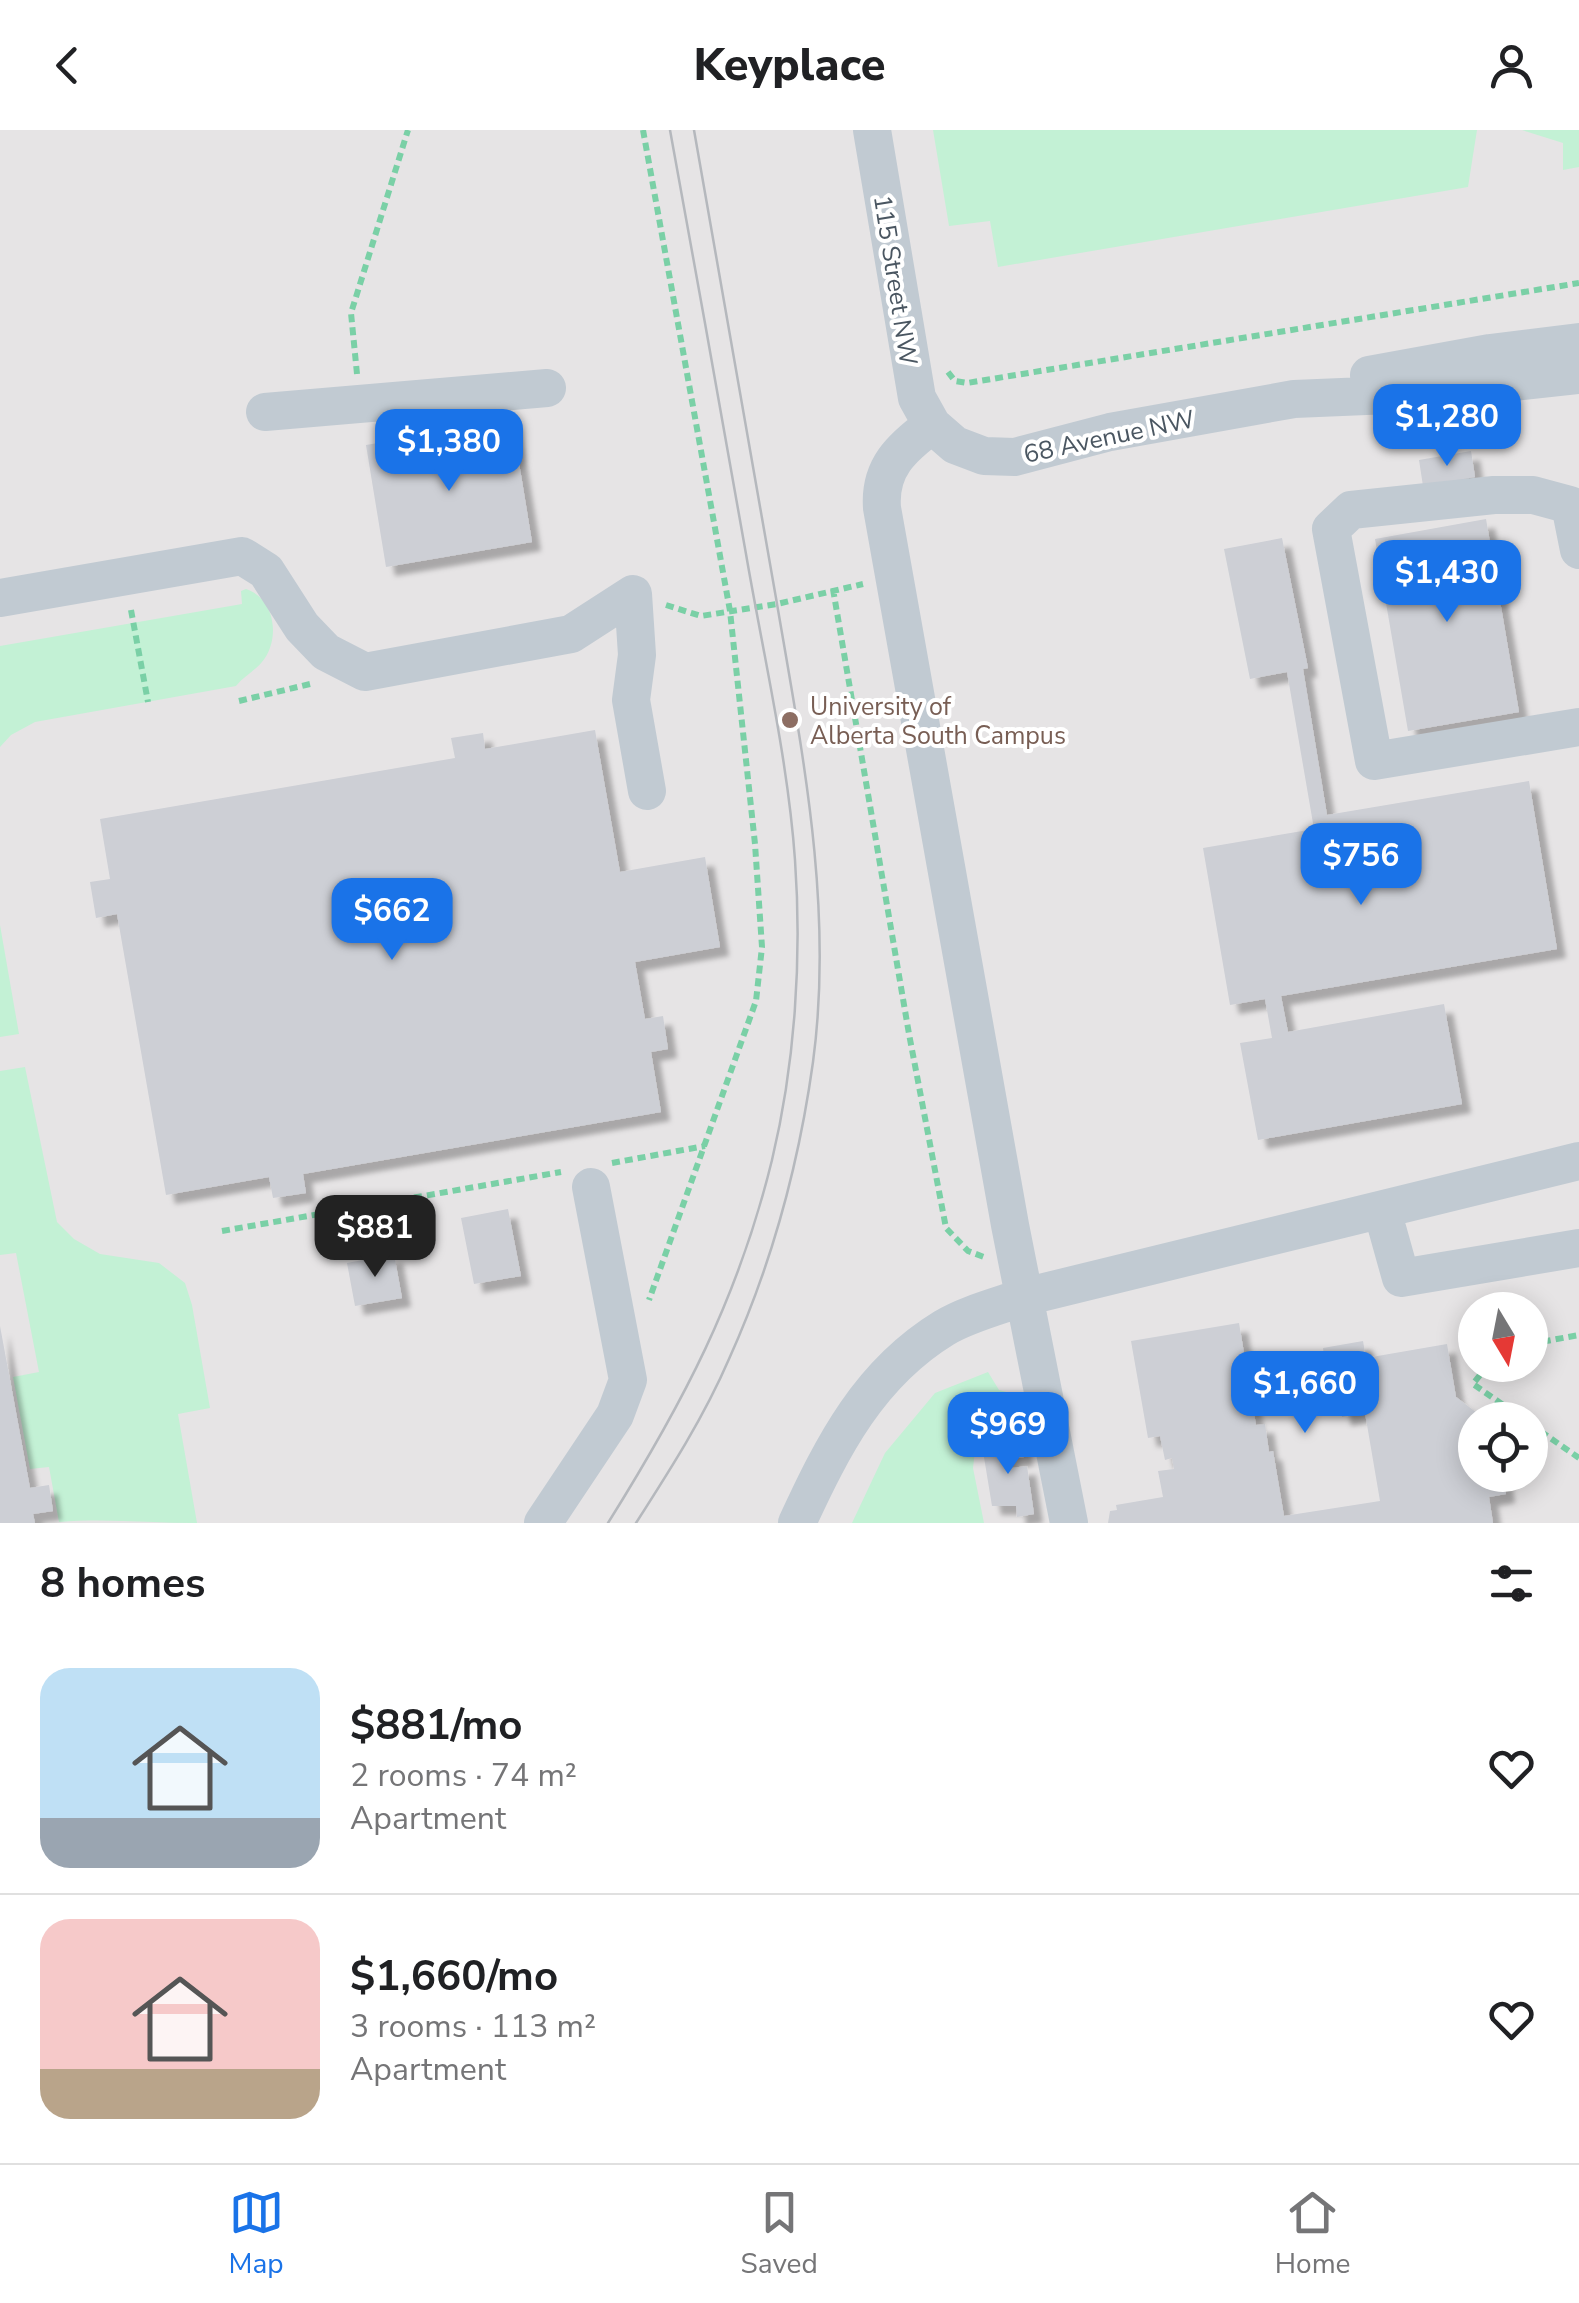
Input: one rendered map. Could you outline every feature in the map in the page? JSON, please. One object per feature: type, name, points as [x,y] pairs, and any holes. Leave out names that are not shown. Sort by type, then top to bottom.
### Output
[{"type":"street","name":"115 Street NW","points":[[872,130],[913,384],[932,426]]},
{"type":"street","name":"68 Avenue NW","points":[[932,426],[969,452],[1015,457],[1110,432],[1294,399],[1380,373],[1579,342]]},
{"type":"street","name":"68 Avenue NW","points":[[1294,399],[1390,396],[1579,374]]},
{"type":"street","points":[[265,412],[547,388]]},
{"type":"street","points":[[932,426],[902,450],[882,479],[882,508],[1024,1297],[1069,1523]]},
{"type":"street","points":[[1579,550],[1570,506],[1533,495],[1494,494],[1351,510],[1331,529],[1374,761],[1579,727]]},
{"type":"street","points":[[0,598],[242,556],[266,570],[302,627],[326,652],[365,672],[572,634],[633,594],[638,655],[631,700],[647,792]]},
{"type":"street","points":[[572,634],[638,655]]},
{"type":"street","points":[[797,1523],[828,1456],[894,1364],[947,1326],[1024,1297],[1579,1162]]},
{"type":"street","points":[[543,1523],[615,1415],[628,1380],[590,1174]]},
{"type":"street","points":[[1382,1210],[1400,1278],[1579,1248]]},
{"type":"path","points":[[366,403],[357,380],[351,313],[408,130]]},
{"type":"path","points":[[643,130],[730,611],[756,844],[761,974],[756,1002],[644,1315]]},
{"type":"path","points":[[946,362],[951,377],[967,383],[1579,283]]},
{"type":"path","points":[[125,576],[148,702]]},
{"type":"path","points":[[633,594],[701,616],[894,579]]},
{"type":"path","points":[[833,588],[946,1228],[968,1252],[990,1259]]},
{"type":"path","points":[[239,701],[365,672]]},
{"type":"path","points":[[222,1230],[590,1174],[705,1146]]},
{"type":"path","points":[[1548,1341],[1579,1335]]},
{"type":"path","points":[[1475,1382],[1499,1402]]},
{"type":"path","points":[[1548,1437],[1579,1458]]},
{"type":"shaded area","name":"University of Alberta South Campus","points":[[0,130],[1579,130],[1579,1523],[0,1523]]},
{"type":"green space","points":[[933,130],[1477,130],[1468,187],[998,267],[990,221],[949,226]]},
{"type":"green space","points":[[1522,130],[1579,130],[1579,167],[1563,170],[1563,143]]},
{"type":"green space","points":[[246,589],[263,600],[268,609],[272,639],[262,662],[236,686],[35,722],[11,735],[0,747],[0,646],[242,604],[241,591]]},
{"type":"green space","points":[[0,925],[19,1034],[0,1037]]},
{"type":"green space","points":[[25,1067],[57,1222],[74,1239],[100,1254],[159,1263],[185,1283],[210,1408],[178,1414],[197,1523],[59,1522],[49,1467],[30,1469],[13,1377],[39,1372],[16,1253],[0,1255],[0,1071]]},
{"type":"green space","points":[[988,1372],[999,1390],[1021,1396],[1028,1432],[977,1433],[973,1468],[984,1523],[852,1523],[885,1453],[935,1393]]},
{"type":"building","points":[[512,420],[532,542],[386,567],[366,445]]},
{"type":"building","points":[[1471,451],[1475,477],[1423,486],[1419,460]]},
{"type":"building","points":[[1486,519],[1519,712],[1408,731],[1375,539]]},
{"type":"building","points":[[1282,538],[1308,668],[1303,669],[1327,815],[1529,781],[1557,949],[1281,996],[1288,1032],[1444,1004],[1462,1104],[1258,1140],[1240,1043],[1272,1038],[1265,999],[1230,1005],[1203,848],[1314,829],[1287,672],[1250,679],[1224,549]]},
{"type":"building","points":[[595,730],[620,872],[705,857],[720,947],[635,962],[645,1019],[663,1016],[668,1049],[651,1052],[661,1112],[303,1174],[306,1193],[273,1198],[269,1177],[166,1195],[117,914],[96,918],[90,882],[110,879],[100,819],[455,758],[451,738],[483,733],[485,749]]},
{"type":"building","points":[[508,1209],[521,1276],[474,1284],[461,1218]]},
{"type":"building","points":[[394,1254],[402,1298],[355,1306],[347,1263]]},
{"type":"building","points":[[1239,1323],[1256,1425],[1265,1424],[1284,1516],[1380,1501],[1365,1413],[1342,1417],[1333,1362],[1325,1363],[1323,1348],[1363,1341],[1366,1358],[1447,1344],[1456,1397],[1463,1402],[1458,1402],[1458,1492],[1506,1492],[1489,1497],[1493,1523],[1108,1523],[1110,1511],[1117,1510],[1116,1505],[1163,1497],[1158,1471],[1174,1469],[1172,1458],[1165,1460],[1160,1436],[1148,1438],[1131,1341]]},
{"type":"building","points":[[0,1326],[30,1488],[49,1485],[53,1511],[33,1514],[35,1523],[0,1523]]},
{"type":"building","points":[[1022,1440],[1024,1457],[1010,1459],[1012,1468],[1027,1466],[1034,1514],[1017,1517],[1016,1506],[992,1506],[982,1445]]},
{"type":"tram line","points":[[608,1523],[684,1392],[743,1258],[780,1124],[797,973],[795,860],[787,784],[670,130]]},
{"type":"tram line","points":[[636,1523],[709,1402],[758,1288],[800,1138],[819,1004],[817,887],[805,771],[694,130]]},
{"type":"place","name":"University of Alberta South Campus","points":[[790,720]]}]
